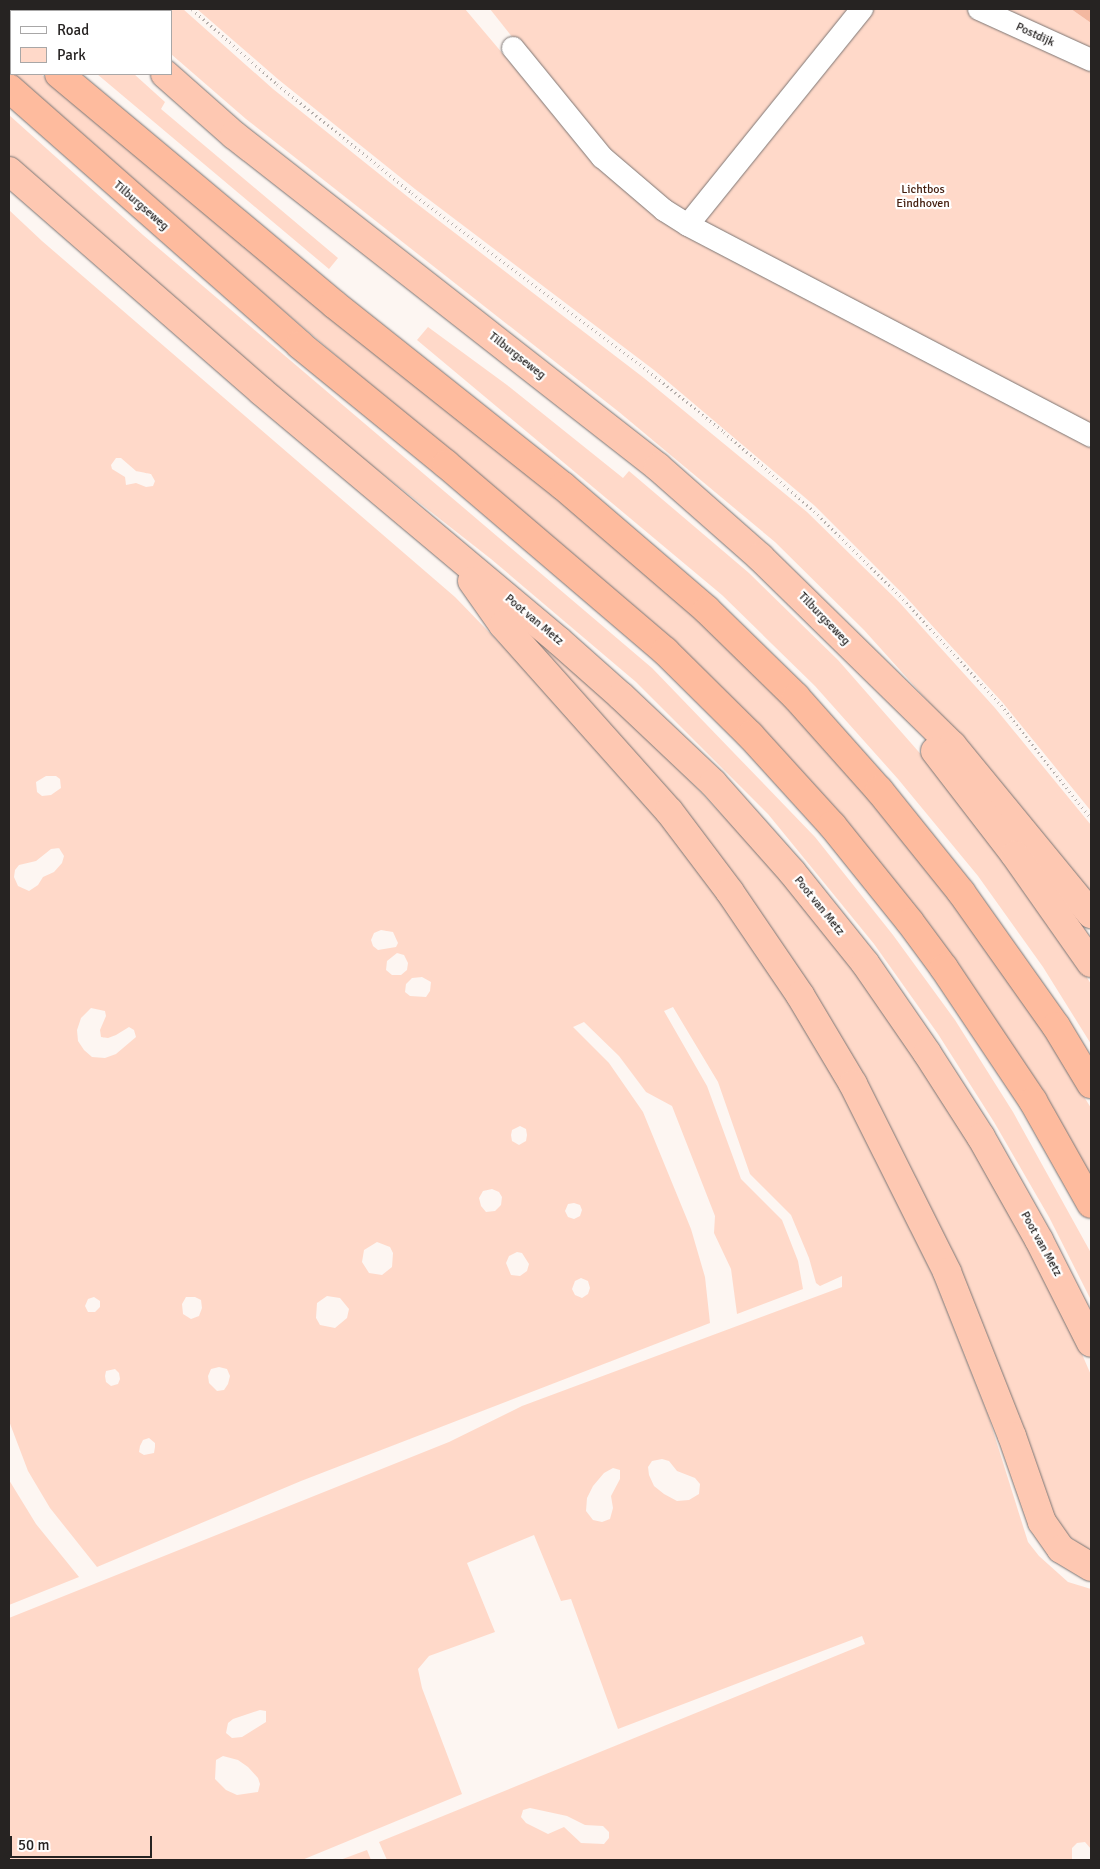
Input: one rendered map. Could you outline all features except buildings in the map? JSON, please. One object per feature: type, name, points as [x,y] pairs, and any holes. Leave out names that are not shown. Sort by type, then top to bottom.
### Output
[{"type":"highway","points":[[60,75],[334,304],[563,486],[706,610],[796,697],[920,840],[1008,957],[1056,1026],[1091,1084]]},
{"type":"highway","name":"Tilburgseweg","points":[[166,75],[234,135],[658,467],[782,577],[856,652]]},
{"type":"highway","name":"Tilburgseweg","points":[[9,88],[300,345],[446,464],[665,651],[750,735],[832,825],[910,922],[965,998],[1027,1093],[1091,1204]]},
{"type":"highway","points":[[9,171],[261,391],[449,549],[503,625],[669,811],[730,892],[800,995],[853,1084],[947,1272],[1012,1436],[1042,1522],[1061,1549],[1091,1567]]},
{"type":"highway","name":"Poot van Metz","points":[[449,549],[621,696],[712,783],[792,872],[865,963],[981,1137],[1057,1272],[1091,1343]]},
{"type":"highway","points":[[856,652],[960,754],[1091,914]]},
{"type":"highway","points":[[856,652],[1015,855],[1091,963]]},
{"type":"street","points":[[688,225],[862,9]]},
{"type":"street","name":"Postdijk","points":[[979,9],[1091,60]]},
{"type":"street","points":[[513,48],[602,158],[664,210],[688,225],[1091,436]]},
{"type":"path","points":[[192,9],[277,84],[412,193],[648,370],[724,432],[814,511],[903,599],[1001,705],[1091,818]]},
{"type":"green space","points":[[24,9],[61,9],[61,10]]},
{"type":"green space","points":[[120,9],[183,9],[273,89],[408,197],[644,378],[807,512],[899,602],[995,708],[1091,825],[1091,899],[961,738],[864,630],[775,542],[619,412],[246,119],[172,55],[172,10]]},
{"type":"green space","name":"Lichtbos Eindhoven","points":[[197,9],[465,9],[531,87],[689,229],[859,9],[1071,9],[1091,23],[1091,811],[1003,703],[905,596],[815,506],[654,370],[415,189],[279,80]]},
{"type":"green space","points":[[490,9],[858,9],[685,213],[601,149]]},
{"type":"green space","points":[[15,75],[42,75],[182,194],[556,496],[697,619],[786,706],[869,798],[949,897],[1015,986],[1091,1108],[1091,1180],[921,915],[454,456],[166,210]]},
{"type":"green space","points":[[98,75],[135,75],[165,102],[161,109],[338,258],[329,269]]},
{"type":"green space","points":[[9,115],[143,235],[652,668],[815,837],[893,935],[955,1020],[1013,1112],[1091,1253],[1091,1300],[1049,1217],[994,1122],[938,1034],[874,944],[768,814],[636,682],[491,559],[268,384],[9,157]]},
{"type":"green space","points":[[9,210],[42,241],[455,597],[610,757],[720,898],[790,1002],[844,1091],[934,1278],[988,1415],[1028,1542],[1039,1556],[1068,1582],[1091,1589],[1091,1849],[1085,1842],[1077,1843],[1072,1848],[1072,1860],[387,1860],[379,1842],[865,1644],[862,1636],[618,1729],[571,1599],[561,1601],[534,1535],[467,1563],[495,1632],[429,1656],[418,1669],[422,1688],[462,1794],[302,1860],[9,1860],[9,1618],[449,1442],[522,1406],[842,1287],[842,1276],[820,1286],[816,1283],[809,1258],[791,1215],[750,1174],[718,1082],[673,1007],[664,1011],[707,1086],[741,1179],[782,1220],[798,1261],[803,1289],[737,1314],[731,1269],[714,1233],[715,1216],[672,1106],[646,1092],[619,1056],[584,1022],[573,1027],[609,1063],[643,1112],[691,1229],[705,1277],[710,1323],[301,1481],[97,1567],[50,1508],[28,1471],[9,1421]],"holes":[[[116,458],[121,458],[136,471],[151,474],[155,481],[153,486],[146,487],[136,483],[126,485],[125,477],[112,469],[111,465]],[[46,776],[56,776],[60,779],[61,788],[51,795],[42,796],[37,792],[36,782]],[[59,848],[64,856],[62,863],[54,872],[43,877],[38,885],[29,891],[18,886],[14,877],[15,870],[19,865],[36,861],[51,849]],[[381,930],[393,932],[398,943],[396,947],[378,950],[373,946],[371,940],[374,933]],[[397,953],[404,955],[408,963],[407,970],[401,975],[392,975],[386,970],[387,961]],[[422,977],[431,982],[430,991],[426,997],[410,996],[405,992],[406,984],[412,978]],[[91,1008],[105,1011],[106,1016],[100,1030],[101,1037],[108,1038],[129,1027],[134,1030],[136,1037],[116,1054],[105,1058],[92,1057],[78,1041],[77,1030],[81,1018]],[[520,1126],[526,1129],[526,1141],[519,1145],[512,1141],[512,1130]],[[492,1189],[499,1192],[502,1197],[501,1205],[495,1211],[486,1212],[481,1206],[479,1198],[483,1191]],[[568,1204],[580,1205],[582,1210],[580,1216],[574,1219],[568,1217],[565,1211]],[[377,1242],[390,1247],[393,1253],[392,1267],[382,1275],[369,1273],[362,1262],[364,1250]],[[517,1252],[522,1253],[529,1264],[527,1271],[520,1276],[511,1275],[506,1263],[509,1256]],[[581,1278],[588,1281],[590,1288],[588,1294],[582,1298],[575,1295],[572,1289],[575,1281]],[[327,1296],[340,1298],[349,1309],[347,1318],[335,1328],[320,1325],[316,1318],[317,1303]],[[94,1297],[100,1301],[100,1307],[95,1312],[88,1312],[85,1306],[88,1299]],[[186,1297],[195,1297],[201,1300],[202,1308],[199,1316],[191,1319],[183,1314],[182,1304]],[[219,1367],[227,1369],[230,1376],[228,1384],[224,1390],[217,1391],[209,1383],[208,1376],[211,1369]],[[115,1369],[119,1373],[120,1379],[118,1384],[111,1386],[106,1382],[106,1371]],[[149,1438],[155,1443],[154,1453],[144,1455],[139,1452],[143,1440]],[[662,1459],[669,1461],[677,1471],[695,1478],[700,1484],[699,1494],[689,1500],[677,1501],[654,1486],[648,1467],[652,1461]],[[613,1468],[620,1470],[620,1479],[611,1496],[613,1508],[610,1519],[602,1522],[593,1520],[586,1511],[587,1498],[593,1486],[604,1473]],[[260,1710],[266,1711],[266,1722],[242,1737],[232,1738],[226,1733],[228,1723],[233,1719]],[[223,1756],[238,1760],[258,1778],[260,1784],[258,1792],[237,1795],[226,1790],[215,1779],[216,1760]],[[530,1808],[567,1816],[585,1825],[603,1826],[609,1832],[609,1838],[604,1844],[581,1843],[564,1827],[548,1834],[526,1823],[521,1817],[523,1810]]]},
{"type":"green space","points":[[428,327],[507,385],[623,478],[629,471],[749,573],[838,660],[925,759],[1005,860],[1070,951],[1091,984],[1091,1044],[1043,967],[978,876],[898,779],[815,686],[722,595],[417,340]]},
{"type":"green space","points":[[470,579],[613,706],[695,786],[766,862],[848,962],[911,1051],[968,1138],[1066,1317],[1091,1375],[1091,1553],[1060,1529],[953,1265],[627,745],[603,716]]},
{"type":"green space","points":[[9,1480],[36,1524],[79,1577],[9,1605]]},
{"type":"green space","points":[[367,1850],[371,1860],[340,1860]]},
{"type":"shaded area","points":[[1071,9],[1091,9],[1091,23]]}]
